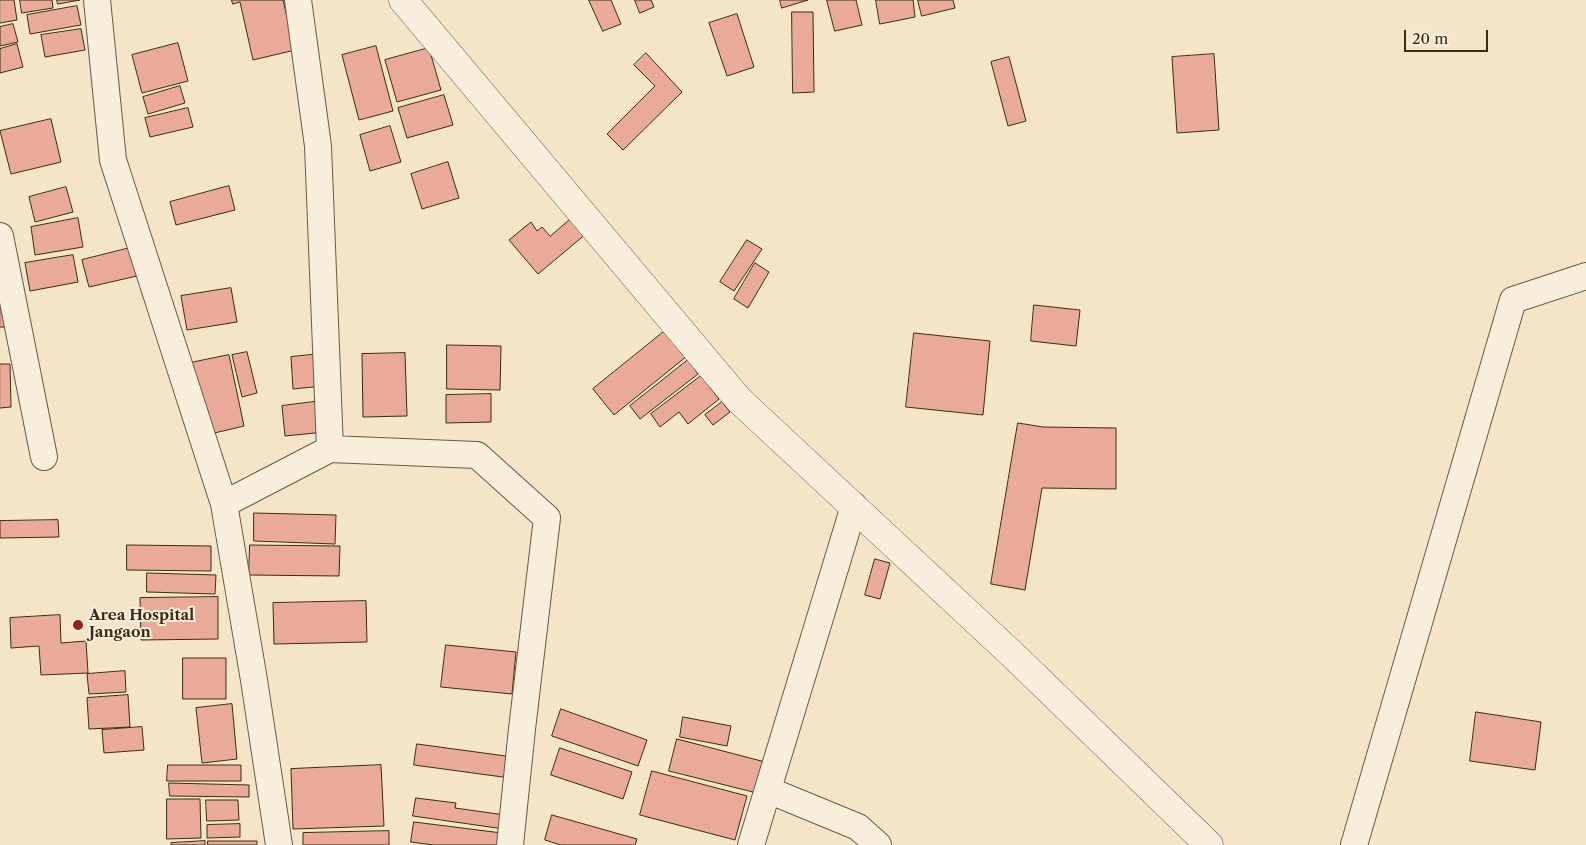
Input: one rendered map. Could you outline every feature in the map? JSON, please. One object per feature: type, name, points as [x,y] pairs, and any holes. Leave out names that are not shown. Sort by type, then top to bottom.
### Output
[{"type":"street","points":[[97,0],[113,160],[224,504],[254,680],[279,845]]},
{"type":"street","points":[[298,0],[318,146],[330,449]]},
{"type":"street","points":[[404,0],[739,400],[1015,657],[1209,845]]},
{"type":"street","points":[[0,236],[44,457]]},
{"type":"street","points":[[1354,845],[1513,300],[1586,276]]},
{"type":"street","points":[[224,504],[330,449],[477,455],[548,518],[510,845]]},
{"type":"street","points":[[751,845],[854,506]]},
{"type":"street","points":[[768,790],[858,826],[878,845]]},
{"type":"building","points":[[0,0],[14,0],[17,20],[0,23]]},
{"type":"building","points":[[20,0],[52,0],[53,8],[22,13]]},
{"type":"building","points":[[57,0],[80,0],[58,4]]},
{"type":"building","points":[[232,0],[283,0],[295,50],[253,60],[240,2],[233,4]]},
{"type":"building","points":[[589,0],[611,0],[621,24],[603,31]]},
{"type":"building","points":[[635,0],[651,0],[654,7],[640,13]]},
{"type":"building","points":[[780,0],[808,0],[782,8]]},
{"type":"building","points":[[827,0],[856,0],[862,25],[835,31]]},
{"type":"building","points":[[876,0],[913,0],[915,17],[880,24]]},
{"type":"building","points":[[918,0],[953,0],[955,8],[922,16]]},
{"type":"building","points":[[77,6],[81,25],[30,34],[27,15]]},
{"type":"building","points":[[792,12],[813,12],[814,92],[793,93]]},
{"type":"building","points":[[737,14],[754,67],[727,76],[709,23]]},
{"type":"building","points":[[13,24],[18,42],[0,46],[0,27]]},
{"type":"building","points":[[81,29],[85,50],[45,57],[41,35]]},
{"type":"building","points":[[178,43],[188,81],[142,93],[132,55]]},
{"type":"building","points":[[17,44],[23,67],[0,73],[0,49]]},
{"type":"building","points":[[376,46],[393,111],[359,120],[342,55]]},
{"type":"building","points":[[429,48],[441,90],[397,102],[385,60]]},
{"type":"building","points":[[646,53],[682,92],[623,150],[607,134],[655,86],[634,65]]},
{"type":"building","points":[[1214,54],[1219,130],[1177,133],[1172,57]]},
{"type":"building","points":[[1009,57],[1026,121],[1008,126],[991,62]]},
{"type":"building","points":[[180,86],[185,103],[148,114],[143,97]]},
{"type":"building","points":[[444,95],[453,125],[407,138],[398,108]]},
{"type":"building","points":[[188,108],[193,127],[150,137],[145,118]]},
{"type":"building","points":[[51,119],[61,162],[11,174],[0,131]]},
{"type":"building","points":[[390,126],[401,162],[370,171],[360,135]]},
{"type":"building","points":[[448,162],[459,198],[422,209],[411,174]]},
{"type":"building","points":[[229,186],[235,210],[176,225],[170,202]]},
{"type":"building","points":[[66,187],[73,212],[35,222],[29,197]]},
{"type":"building","points":[[574,216],[587,233],[538,274],[509,240],[531,222],[537,231],[542,227],[550,236]]},
{"type":"building","points":[[78,218],[83,247],[35,255],[31,227]]},
{"type":"building","points":[[747,240],[762,249],[734,291],[720,282]]},
{"type":"building","points":[[134,247],[141,275],[89,287],[82,260]]},
{"type":"building","points":[[73,255],[78,282],[30,291],[25,263]]},
{"type":"building","points":[[755,263],[769,272],[748,308],[734,299]]},
{"type":"building","points":[[231,288],[237,322],[187,330],[181,296]]},
{"type":"building","points":[[0,298],[5,327],[0,327]]},
{"type":"building","points":[[1034,305],[1080,310],[1076,346],[1031,341]]},
{"type":"building","points":[[666,330],[687,356],[614,415],[593,389]]},
{"type":"building","points":[[914,333],[990,341],[983,415],[906,407]]},
{"type":"building","points":[[447,345],[501,346],[500,390],[447,389]]},
{"type":"building","points":[[247,352],[257,393],[242,397],[232,355]]},
{"type":"building","points":[[405,353],[407,416],[363,417],[362,354]]},
{"type":"building","points":[[320,354],[323,386],[293,389],[291,357]]},
{"type":"building","points":[[229,355],[244,426],[206,435],[190,363]]},
{"type":"building","points":[[688,360],[698,374],[640,419],[630,406]]},
{"type":"building","points":[[0,364],[10,364],[11,407],[0,408]]},
{"type":"building","points":[[701,376],[719,399],[688,424],[679,412],[660,427],[651,414]]},
{"type":"building","points":[[491,394],[491,422],[446,423],[446,395]]},
{"type":"building","points":[[321,401],[325,432],[285,436],[282,406]]},
{"type":"building","points":[[722,402],[730,412],[713,425],[705,415]]},
{"type":"building","points":[[1018,423],[1043,427],[1116,428],[1116,489],[1042,488],[1025,590],[991,584]]},
{"type":"building","points":[[254,513],[336,515],[335,544],[254,541]]},
{"type":"building","points":[[58,520],[59,537],[0,538],[0,521]]},
{"type":"building","points":[[127,545],[211,546],[211,571],[127,570]]},
{"type":"building","points":[[250,545],[340,546],[339,576],[249,575]]},
{"type":"building","points":[[875,559],[890,563],[880,599],[865,595]]},
{"type":"building","points":[[147,573],[216,575],[215,594],[147,592]]},
{"type":"building","points":[[218,597],[218,639],[141,640],[140,598]]},
{"type":"building","points":[[366,601],[367,642],[274,644],[273,603]]},
{"type":"building","points":[[60,615],[61,643],[86,641],[88,673],[41,675],[39,646],[11,648],[10,618]]},
{"type":"building","points":[[446,645],[516,652],[512,694],[441,687]]},
{"type":"building","points":[[183,658],[226,658],[226,699],[183,699]]},
{"type":"building","points":[[125,671],[126,692],[89,694],[87,674]]},
{"type":"building","points":[[128,695],[130,727],[89,729],[87,698]]},
{"type":"building","points":[[232,704],[237,759],[202,763],[196,708]]},
{"type":"building","points":[[561,709],[647,740],[638,766],[552,736]]},
{"type":"building","points":[[1476,712],[1541,722],[1535,770],[1470,761]]},
{"type":"building","points":[[683,717],[731,726],[727,746],[680,737]]},
{"type":"building","points":[[142,727],[144,750],[104,753],[102,730]]},
{"type":"building","points":[[677,739],[769,763],[761,794],[669,771]]},
{"type":"building","points":[[417,744],[513,757],[510,778],[414,765]]},
{"type":"building","points":[[560,748],[632,772],[623,799],[551,775]]},
{"type":"building","points":[[168,765],[241,765],[241,781],[167,781]]},
{"type":"building","points":[[381,765],[384,826],[293,829],[291,769]]},
{"type":"building","points":[[652,771],[747,796],[735,840],[640,815]]},
{"type":"building","points":[[169,783],[249,785],[249,797],[170,796]]},
{"type":"building","points":[[416,798],[456,803],[455,808],[505,815],[504,829],[413,816]]},
{"type":"building","points":[[167,799],[200,799],[201,838],[167,839]]},
{"type":"building","points":[[206,800],[238,800],[239,820],[207,821]]},
{"type":"building","points":[[552,815],[637,839],[635,845],[561,845],[545,840]]},
{"type":"building","points":[[414,822],[502,833],[500,845],[433,845],[411,842]]},
{"type":"building","points":[[240,824],[240,837],[207,838],[207,825]]},
{"type":"building","points":[[389,831],[389,845],[303,845],[303,833]]},
{"type":"building","points":[[205,841],[205,845],[171,845],[171,843]]},
{"type":"building","points":[[208,841],[257,841],[257,845],[208,845]]},
{"type":"place","name":"Area Hospital Jangaon","points":[[78,625]]}]
